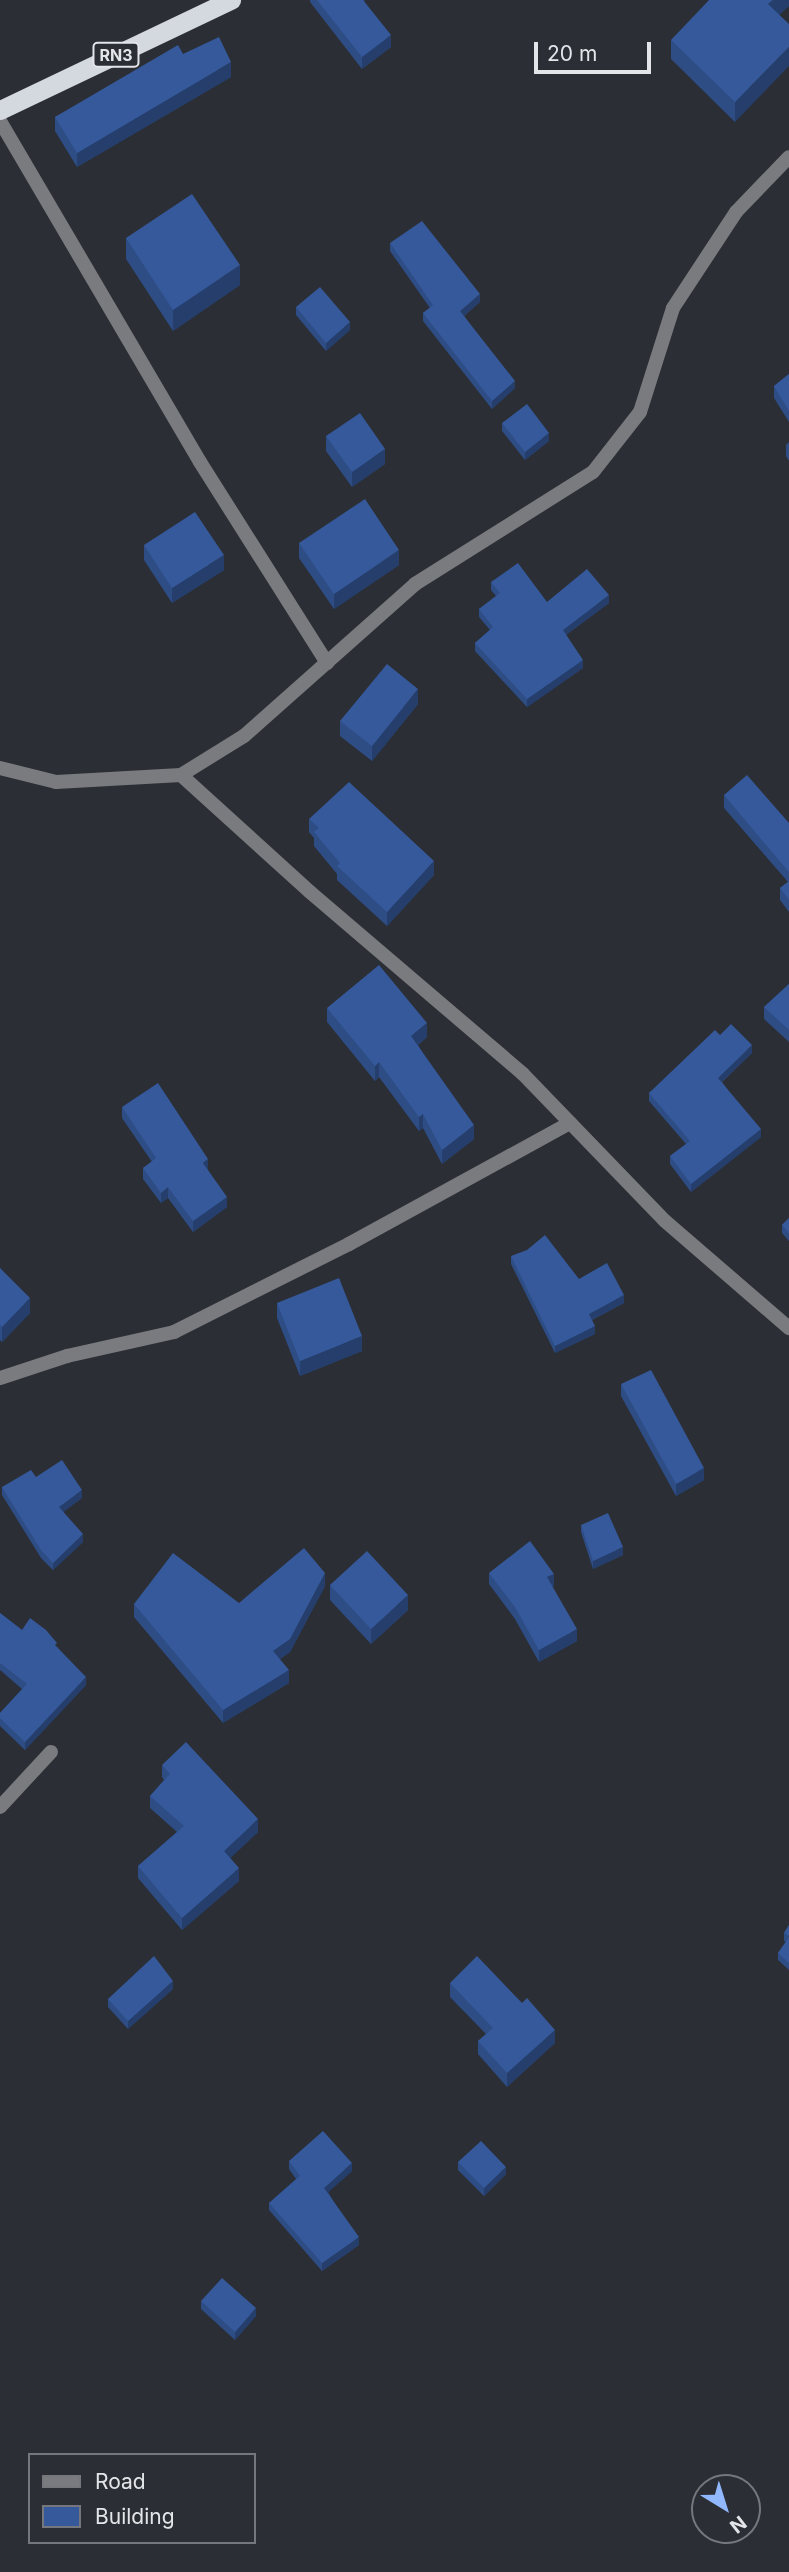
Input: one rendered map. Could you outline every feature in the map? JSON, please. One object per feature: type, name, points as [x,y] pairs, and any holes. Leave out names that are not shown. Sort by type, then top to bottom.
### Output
[{"type":"highway","name":"RN3","points":[[0,110],[231,0]]},
{"type":"street","points":[[0,121],[200,462],[327,663]]},
{"type":"street","points":[[0,768],[56,782],[181,775],[244,736],[415,584],[593,472],[640,412],[673,308],[736,212],[789,157]]},
{"type":"street","points":[[181,775],[310,892],[523,1074],[665,1221],[789,1328]]},
{"type":"street","points":[[0,1378],[67,1356],[174,1332],[349,1244],[570,1123]]},
{"type":"street","points":[[0,1807],[51,1752]]},
{"type":"building","points":[[317,0],[363,0],[391,35],[362,57]]},
{"type":"building","points":[[709,0],[773,0],[768,4],[789,24],[789,47],[735,102],[671,40]]},
{"type":"building","points":[[219,37],[231,62],[77,153],[55,117],[178,45],[183,54]]},
{"type":"building","points":[[192,194],[240,265],[173,310],[126,238]]},
{"type":"building","points":[[422,221],[480,294],[460,311],[515,381],[492,401],[423,313],[433,305],[390,243]]},
{"type":"building","points":[[320,287],[350,322],[326,343],[296,307]]},
{"type":"building","points":[[789,374],[789,411],[774,386]]},
{"type":"building","points":[[527,404],[549,433],[525,452],[502,423]]},
{"type":"building","points":[[360,413],[385,449],[352,472],[326,436]]},
{"type":"building","points":[[365,499],[399,550],[334,594],[299,543]]},
{"type":"building","points":[[195,512],[224,555],[172,588],[144,545]]},
{"type":"building","points":[[518,563],[547,602],[587,569],[609,595],[563,630],[583,660],[527,699],[475,643],[493,627],[479,609],[500,593],[491,582]]},
{"type":"building","points":[[387,664],[418,689],[372,746],[340,721]]},
{"type":"building","points":[[747,775],[789,823],[789,872],[724,795]]},
{"type":"building","points":[[349,782],[434,861],[387,912],[337,866],[340,863],[314,832],[319,828],[309,819]]},
{"type":"building","points":[[789,881],[789,900],[780,888]]},
{"type":"building","points":[[379,965],[427,1023],[411,1036],[474,1125],[442,1150],[423,1114],[419,1117],[379,1062],[375,1066],[327,1008]]},
{"type":"building","points":[[789,984],[789,1030],[764,1007]]},
{"type":"building","points":[[731,1024],[752,1045],[718,1078],[761,1129],[691,1184],[670,1156],[690,1141],[649,1093],[715,1030],[720,1035]]},
{"type":"building","points":[[158,1083],[208,1159],[203,1163],[227,1197],[193,1221],[168,1187],[161,1193],[143,1168],[156,1158],[122,1107]]},
{"type":"building","points":[[789,1218],[789,1233],[782,1225]]},
{"type":"building","points":[[545,1235],[579,1279],[607,1263],[624,1295],[589,1314],[595,1326],[555,1346],[511,1256],[527,1250]]},
{"type":"building","points":[[0,1268],[30,1298],[2,1327],[0,1325]]},
{"type":"building","points":[[339,1278],[362,1336],[300,1361],[277,1303]]},
{"type":"building","points":[[651,1370],[704,1468],[676,1484],[621,1384]]},
{"type":"building","points":[[62,1460],[82,1490],[59,1507],[83,1534],[53,1563],[41,1550],[2,1487],[31,1470],[36,1477]]},
{"type":"building","points":[[608,1513],[623,1547],[593,1561],[581,1525]]},
{"type":"building","points":[[530,1541],[554,1574],[547,1577],[577,1629],[539,1650],[515,1607],[489,1573]]},
{"type":"building","points":[[304,1548],[325,1573],[290,1639],[273,1651],[289,1670],[223,1710],[134,1604],[173,1553],[239,1603]]},
{"type":"building","points":[[367,1551],[408,1595],[371,1629],[330,1585]]},
{"type":"building","points":[[0,1613],[22,1630],[30,1618],[46,1630],[57,1643],[55,1645],[86,1677],[25,1742],[0,1718],[0,1713],[27,1684],[0,1663]]},
{"type":"building","points":[[186,1742],[258,1819],[224,1851],[239,1868],[182,1918],[138,1866],[184,1826],[150,1796],[170,1774],[162,1765]]},
{"type":"building","points":[[789,1937],[789,1963],[778,1953]]},
{"type":"building","points":[[154,1956],[173,1981],[128,2021],[108,1999]]},
{"type":"building","points":[[477,1956],[522,2003],[527,1998],[555,2030],[507,2073],[478,2041],[493,2028],[450,1983]]},
{"type":"building","points":[[323,2131],[352,2163],[324,2188],[359,2237],[322,2263],[269,2203],[300,2176],[289,2161]]},
{"type":"building","points":[[481,2141],[506,2167],[484,2188],[458,2162]]},
{"type":"building","points":[[222,2278],[256,2308],[235,2332],[201,2301]]}]
